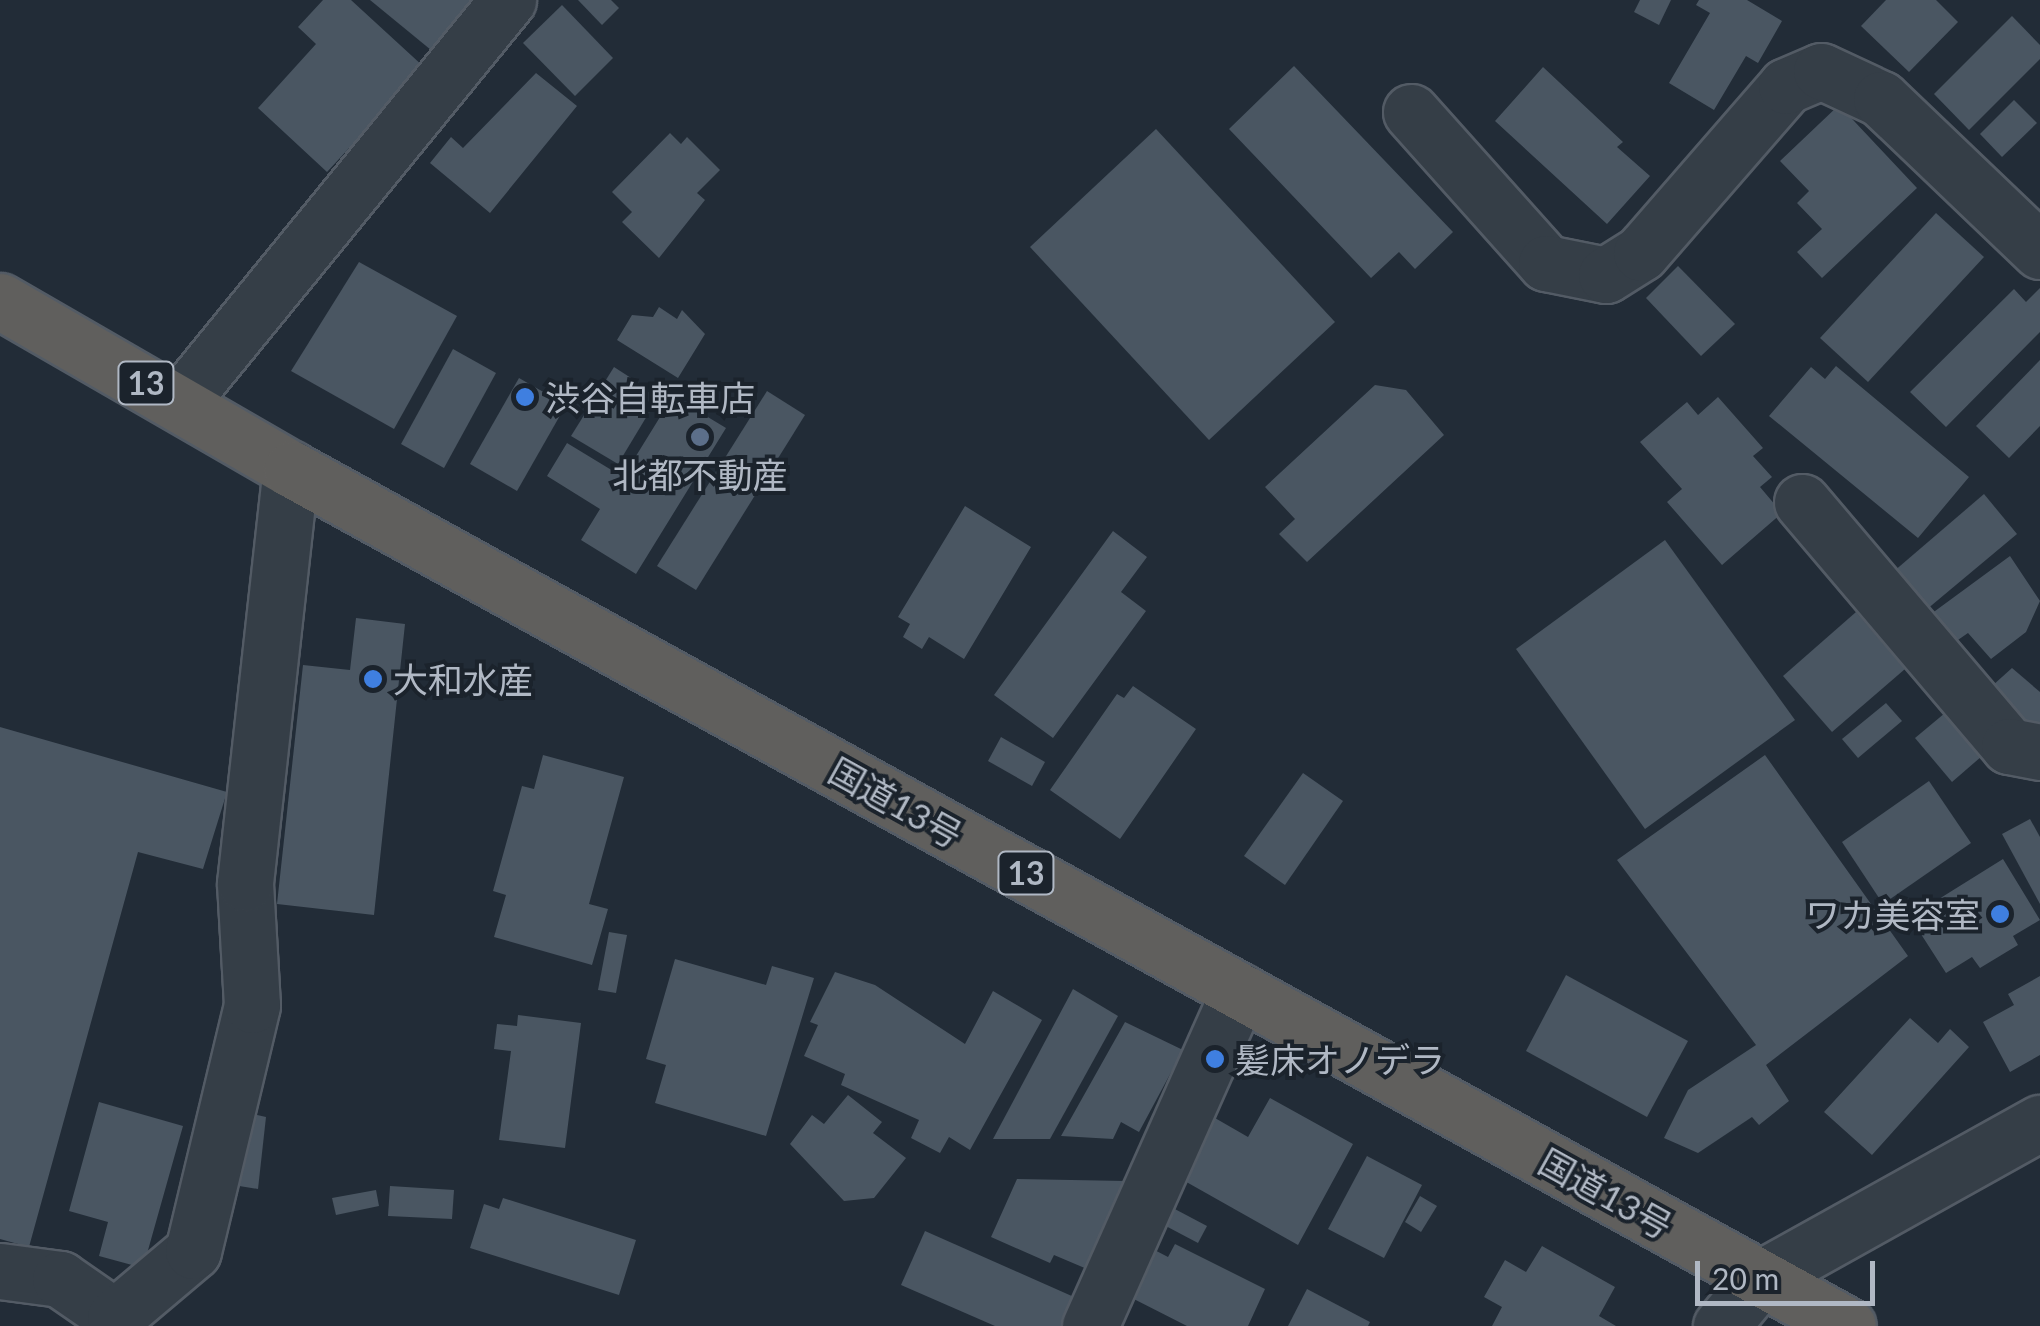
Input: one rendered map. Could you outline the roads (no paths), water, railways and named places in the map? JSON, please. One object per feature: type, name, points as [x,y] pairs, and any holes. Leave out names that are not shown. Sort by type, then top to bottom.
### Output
[{"type":"highway","name":"国道13号","points":[[0,301],[291,469],[1848,1326]]},
{"type":"street","points":[[180,402],[508,0]]},
{"type":"street","points":[[1411,112],[1546,263],[1606,275],[1641,253],[1786,86],[1821,71],[1881,99],[2040,250]]},
{"type":"street","points":[[0,1271],[60,1279],[115,1321],[192,1251],[252,1005],[245,883],[291,469]]},
{"type":"street","points":[[1802,502],[2009,746],[2040,752]]},
{"type":"street","points":[[1090,1326],[1239,991]]},
{"type":"street","points":[[1721,1326],[1761,1278],[2040,1123]]},
{"type":"place","name":"渋谷自転車店","points":[[525,397]]},
{"type":"place","name":"北都不動産","points":[[700,437]]},
{"type":"place","name":"大和水産","points":[[373,679]]},
{"type":"place","name":"ワカ美容室","points":[[2000,914]]},
{"type":"place","name":"髪床オノデラ","points":[[1215,1059]]}]
